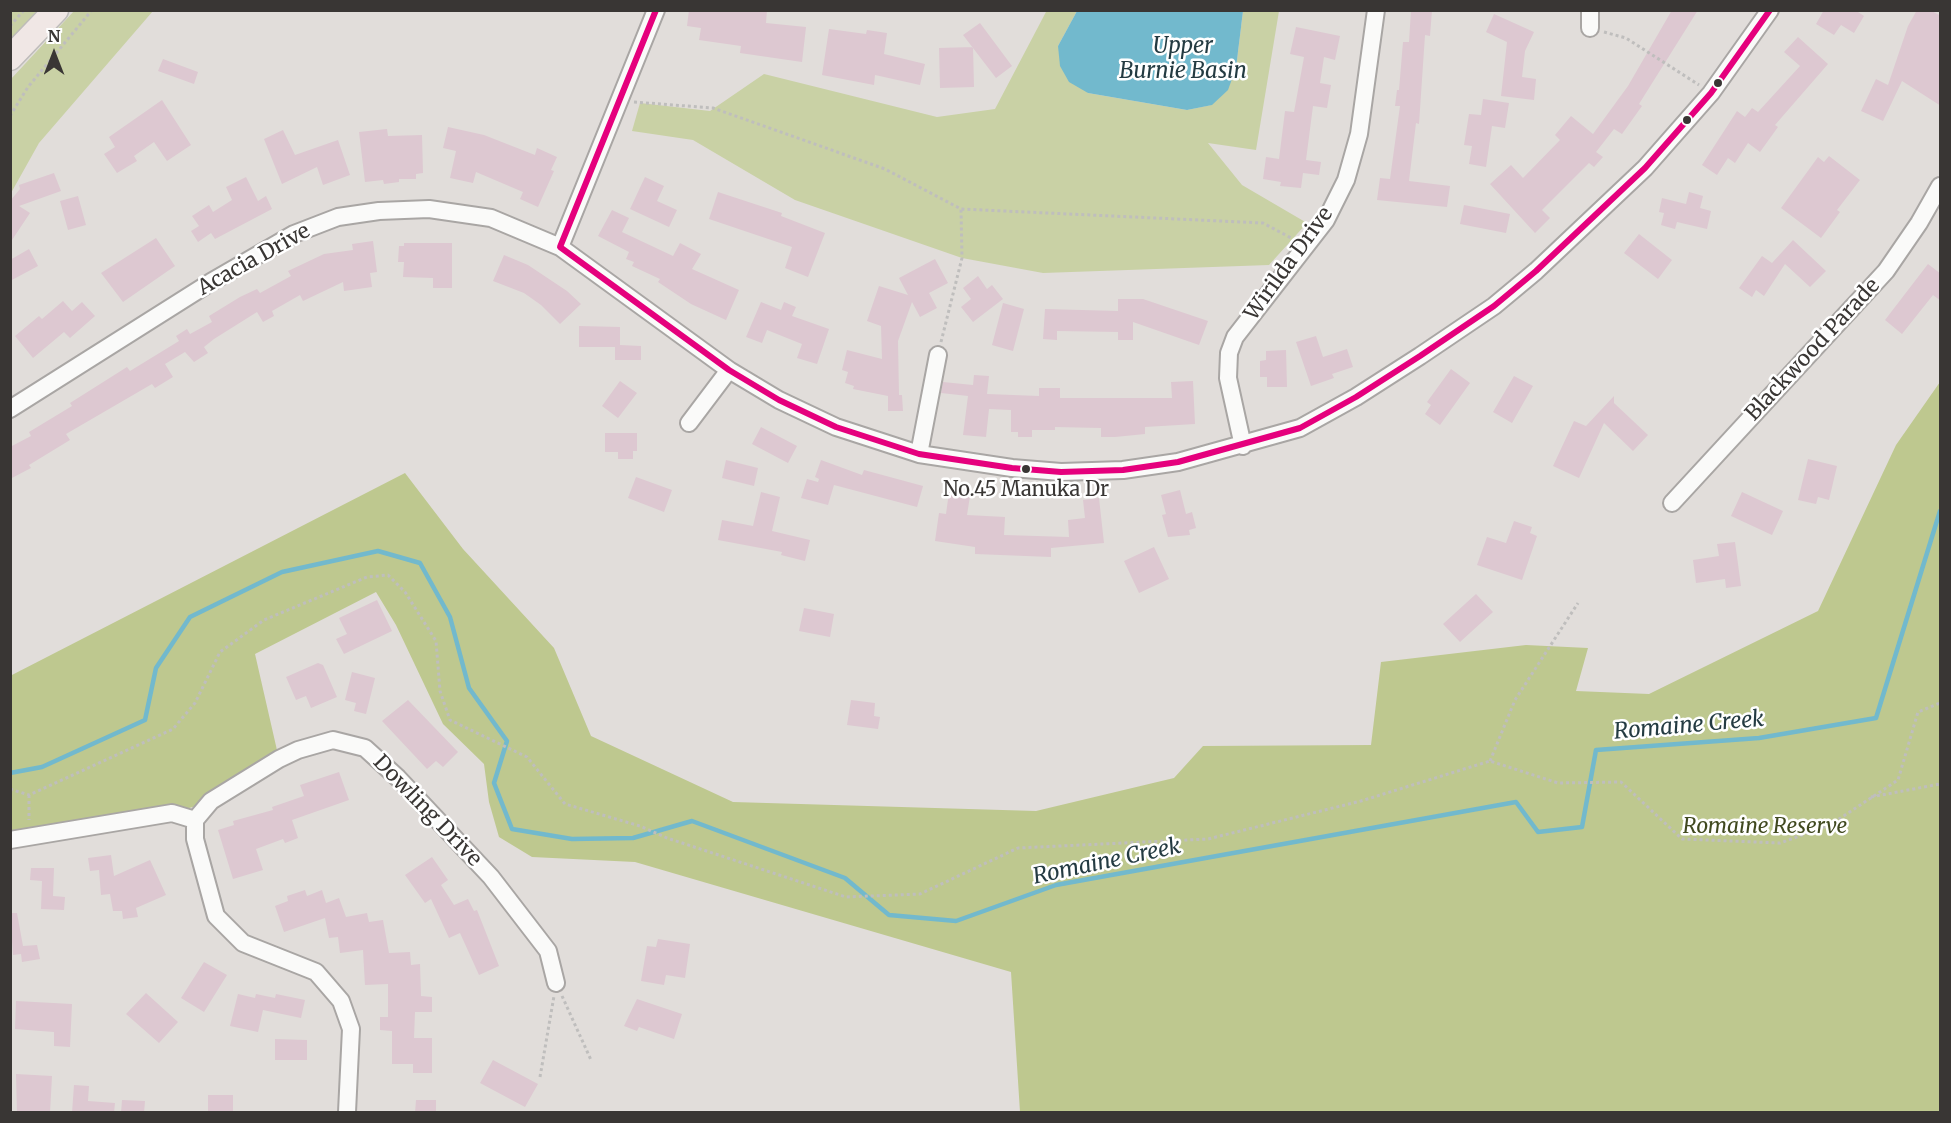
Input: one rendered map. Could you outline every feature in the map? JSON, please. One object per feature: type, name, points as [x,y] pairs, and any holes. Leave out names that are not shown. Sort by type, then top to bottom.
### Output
[{"type":"highway","points":[[10,58],[56,10]]},
{"type":"street","points":[[560,247],[656,10]]},
{"type":"street","name":"Wirilda Drive","points":[[1243,446],[1228,378],[1229,353],[1235,337],[1326,220],[1348,171],[1359,134],[1376,10]]},
{"type":"street","points":[[1590,10],[1590,28]]},
{"type":"street","name":"Acacia Drive","points":[[10,409],[222,276],[294,234],[338,217],[379,211],[429,209],[491,219],[560,247],[729,370],[779,400],[836,427],[919,454],[1012,468],[1061,472],[1123,470],[1178,462],[1243,446],[1300,428],[1356,397],[1494,306],[1544,264],[1645,168],[1711,93],[1770,10]]},
{"type":"street","name":"Blackwood Parade","points":[[1672,503],[1886,271],[1941,186]]},
{"type":"street","points":[[919,454],[938,355]]},
{"type":"street","points":[[689,423],[729,370]]},
{"type":"street","name":"Dowling Drive","points":[[195,819],[211,801],[298,750],[333,740],[365,748],[398,778],[491,877],[548,951],[556,983]]},
{"type":"street","points":[[10,840],[172,813],[195,819],[195,839],[216,916],[243,943],[316,972],[341,1001],[351,1029],[347,1113]]},
{"type":"path","points":[[10,26],[24,10]]},
{"type":"path","points":[[10,116],[28,87],[92,10]]},
{"type":"path","points":[[1590,28],[1626,38],[1711,93]]},
{"type":"path","points":[[621,101],[713,108],[885,169],[961,209],[1263,223],[1308,246]]},
{"type":"path","points":[[938,355],[962,258],[961,209]]},
{"type":"path","points":[[10,789],[29,795],[173,729],[195,703],[220,652],[264,620],[367,577],[388,575],[405,592],[436,641],[440,691],[450,720],[527,757],[564,804],[640,826],[667,838],[846,897],[920,894],[1018,848],[1208,839],[1361,801],[1490,761],[1558,783],[1621,782],[1682,839],[1780,843],[1830,825],[1898,780],[1918,712],[1941,703]]},
{"type":"path","points":[[1490,761],[1515,700],[1578,603]]},
{"type":"path","points":[[1868,798],[1941,784]]},
{"type":"path","points":[[29,795],[29,838]]},
{"type":"path","points":[[556,983],[588,1048],[591,1060]]},
{"type":"path","points":[[540,1077],[556,983]]},
{"type":"green space","points":[[1047,10],[1077,11],[1058,46],[1088,93],[1187,110],[1211,105],[1236,68],[1243,11],[1279,11],[1256,150],[1208,143],[1242,185],[1307,223],[1269,265],[1043,273],[962,258],[795,200],[693,140],[632,131],[640,103],[710,111],[764,74],[937,117],[995,109]]},
{"type":"green space","points":[[10,11],[44,11],[10,45]]},
{"type":"green space","points":[[74,11],[153,11],[39,143],[11,193],[11,79]]},
{"type":"green space","name":"Romaine Reserve","points":[[1940,382],[1940,1112],[1020,1112],[1011,972],[635,862],[532,857],[499,837],[489,802],[484,764],[443,724],[396,625],[376,592],[255,654],[279,759],[211,801],[171,814],[11,839],[10,676],[405,473],[463,549],[554,648],[591,736],[733,802],[1036,811],[1174,778],[1203,746],[1371,745],[1381,662],[1526,645],[1588,648],[1576,691],[1649,694],[1818,611],[1896,445]]},
{"type":"water","name":"Upper Burnie Basin","points":[[1077,11],[1243,11],[1236,68],[1228,90],[1212,105],[1187,110],[1088,93],[1069,82],[1060,66],[1058,46]]},
{"type":"building","points":[[689,10],[767,10],[766,23],[806,27],[802,62],[740,53],[741,46],[699,40],[701,28],[687,26]]},
{"type":"building","points":[[1411,10],[1432,10],[1430,36],[1425,35],[1419,124],[1416,123],[1409,181],[1450,186],[1447,207],[1377,200],[1380,178],[1390,179],[1400,106],[1395,106],[1397,90],[1399,90],[1403,42],[1409,42]]},
{"type":"building","points":[[1672,10],[1698,10],[1639,104],[1642,106],[1622,134],[1614,129],[1596,152],[1603,157],[1594,167],[1589,163],[1542,210],[1550,218],[1535,233],[1490,184],[1511,165],[1523,178],[1560,140],[1555,135],[1571,116],[1593,134],[1628,86]]},
{"type":"building","points":[[1824,10],[1855,10],[1864,16],[1854,33],[1841,25],[1834,35],[1816,24]]},
{"type":"building","points":[[1917,10],[1930,10],[1941,16],[1941,106],[1902,81],[1883,121],[1861,111],[1876,79],[1888,85],[1908,26]]},
{"type":"building","points":[[1494,14],[1534,32],[1525,51],[1522,77],[1536,79],[1534,100],[1501,96],[1507,42],[1486,32]]},
{"type":"building","points":[[980,23],[1012,66],[996,78],[963,35]]},
{"type":"building","points":[[1296,27],[1340,36],[1335,60],[1324,57],[1320,83],[1331,85],[1327,108],[1313,106],[1306,160],[1321,162],[1319,175],[1303,173],[1301,188],[1280,186],[1281,182],[1263,179],[1266,157],[1279,159],[1285,111],[1294,112],[1304,57],[1290,54]]},
{"type":"building","points":[[829,29],[866,34],[867,30],[887,33],[884,54],[925,64],[920,85],[875,75],[874,85],[822,75]]},
{"type":"building","points":[[1798,37],[1828,64],[1775,125],[1778,127],[1760,152],[1748,143],[1735,163],[1728,158],[1717,175],[1702,165],[1737,111],[1745,117],[1752,108],[1758,112],[1800,66],[1784,52]]},
{"type":"building","points":[[973,47],[974,87],[940,88],[939,48]]},
{"type":"building","points":[[163,59],[198,72],[194,84],[158,71]]},
{"type":"building","points":[[1483,99],[1509,103],[1505,128],[1492,126],[1486,167],[1469,164],[1472,146],[1464,145],[1469,114],[1481,115]]},
{"type":"building","points":[[162,100],[191,145],[167,161],[154,142],[134,156],[137,161],[117,173],[104,154],[115,147],[109,137]]},
{"type":"building","points":[[448,127],[484,135],[535,155],[537,148],[557,157],[551,170],[554,171],[538,207],[520,199],[523,192],[476,172],[473,183],[450,178],[456,151],[443,148]]},
{"type":"building","points":[[387,129],[388,136],[422,135],[423,173],[416,174],[416,179],[399,179],[399,182],[384,184],[383,180],[365,182],[359,132]]},
{"type":"building","points":[[283,130],[295,155],[338,140],[350,175],[323,185],[317,167],[282,184],[264,139]]},
{"type":"building","points":[[1829,156],[1860,180],[1837,210],[1840,212],[1821,238],[1781,208],[1818,157],[1824,162]]},
{"type":"building","points":[[54,173],[61,191],[19,206],[30,213],[10,243],[10,201],[20,189],[19,185]]},
{"type":"building","points":[[246,177],[258,201],[266,196],[272,209],[215,239],[211,233],[198,242],[191,231],[199,226],[192,216],[209,205],[213,212],[232,200],[226,187]]},
{"type":"building","points":[[645,177],[664,186],[657,201],[677,210],[669,227],[630,209]]},
{"type":"building","points":[[718,192],[782,213],[781,216],[825,233],[808,277],[785,268],[792,247],[709,219]]},
{"type":"building","points":[[1689,192],[1703,196],[1700,208],[1711,211],[1707,229],[1677,222],[1675,229],[1661,225],[1664,213],[1659,212],[1662,198],[1686,204]]},
{"type":"building","points":[[78,196],[86,225],[68,230],[60,201]]},
{"type":"building","points":[[1464,205],[1510,214],[1506,233],[1460,224]]},
{"type":"building","points":[[612,210],[629,218],[622,232],[673,256],[680,243],[701,254],[692,269],[739,290],[726,320],[691,304],[658,282],[660,279],[632,266],[634,262],[626,259],[629,252],[598,236]]},
{"type":"building","points":[[1639,234],[1672,260],[1658,279],[1624,253]]},
{"type":"building","points":[[156,238],[175,266],[123,302],[101,273]]},
{"type":"building","points":[[1793,240],[1826,271],[1810,287],[1785,264],[1764,296],[1756,290],[1752,297],[1739,288],[1762,256],[1772,263]]},
{"type":"building","points":[[373,241],[377,272],[370,273],[372,287],[344,291],[343,282],[303,301],[300,295],[272,311],[274,316],[263,322],[257,312],[214,339],[204,347],[208,353],[194,362],[185,352],[165,364],[173,377],[155,388],[152,384],[66,434],[70,440],[29,465],[31,468],[10,479],[10,447],[31,436],[29,432],[72,406],[70,403],[127,367],[130,371],[179,341],[176,336],[187,329],[190,334],[212,322],[209,316],[240,297],[257,289],[260,293],[291,276],[288,271],[324,254],[353,250],[352,244]]},
{"type":"building","points":[[404,243],[452,243],[452,288],[433,288],[433,278],[403,277],[404,262],[398,262],[399,246],[404,246]]},
{"type":"building","points":[[29,249],[38,266],[10,281],[10,260]]},
{"type":"building","points":[[504,255],[528,265],[567,291],[581,304],[560,324],[541,305],[524,293],[493,281]]},
{"type":"building","points":[[935,259],[948,283],[929,293],[937,308],[920,317],[912,302],[898,341],[899,395],[902,395],[903,411],[888,411],[888,396],[853,389],[854,386],[845,383],[848,372],[842,370],[847,350],[882,359],[881,326],[867,321],[879,286],[908,295],[899,278]]},
{"type":"building","points":[[1928,264],[1941,274],[1941,301],[1933,295],[1902,334],[1885,320]]},
{"type":"building","points":[[978,276],[987,289],[992,285],[1003,299],[973,322],[961,307],[971,299],[963,288]]},
{"type":"building","points":[[1118,299],[1143,299],[1208,321],[1199,345],[1133,322],[1133,340],[1118,340],[1118,332],[1057,331],[1057,340],[1043,339],[1045,309],[1118,311]]},
{"type":"building","points":[[63,301],[72,311],[82,302],[95,316],[70,338],[64,332],[33,358],[15,336],[39,316],[42,319]]},
{"type":"building","points":[[761,302],[781,310],[784,302],[796,307],[792,316],[829,329],[817,364],[797,358],[802,344],[767,330],[762,343],[746,337]]},
{"type":"building","points":[[1003,303],[1024,309],[1013,351],[992,345]]},
{"type":"building","points":[[579,326],[620,327],[620,345],[641,346],[641,360],[615,360],[615,347],[579,347]]},
{"type":"building","points":[[1316,336],[1323,357],[1347,349],[1353,367],[1332,374],[1334,378],[1311,386],[1296,342]]},
{"type":"building","points":[[1286,350],[1287,387],[1267,387],[1267,377],[1260,377],[1260,361],[1266,360],[1266,351]]},
{"type":"building","points":[[1451,369],[1470,383],[1440,425],[1425,414],[1431,405],[1427,402]]},
{"type":"building","points":[[974,375],[989,376],[987,394],[1039,396],[1039,388],[1060,388],[1060,398],[1172,398],[1171,382],[1193,381],[1195,424],[1145,427],[1145,434],[1115,437],[1101,437],[1101,428],[1055,427],[1055,430],[1032,430],[1032,437],[1018,437],[1018,432],[1011,432],[1011,410],[989,409],[986,437],[963,435],[968,396],[941,393],[943,382],[973,385]]},
{"type":"building","points":[[1514,376],[1533,386],[1512,423],[1493,412]]},
{"type":"building","points":[[620,381],[637,393],[618,418],[602,406]]},
{"type":"building","points":[[1614,396],[1614,403],[1648,435],[1633,451],[1604,423],[1579,478],[1553,466],[1574,421],[1586,426]]},
{"type":"building","points":[[761,427],[797,446],[788,463],[752,444]]},
{"type":"building","points":[[605,433],[637,433],[637,451],[633,451],[633,459],[618,459],[618,452],[605,452]]},
{"type":"building","points":[[1808,459],[1837,466],[1829,500],[1818,497],[1816,504],[1798,500]]},
{"type":"building","points":[[726,460],[758,468],[754,486],[722,478]]},
{"type":"building","points":[[821,460],[862,475],[864,470],[923,486],[917,507],[834,485],[828,505],[801,498],[807,479],[818,482],[819,479],[815,477]]},
{"type":"building","points":[[636,477],[672,490],[664,512],[628,498]]},
{"type":"building","points":[[1180,490],[1186,514],[1192,512],[1196,528],[1189,530],[1190,535],[1168,537],[1162,515],[1166,514],[1161,495]]},
{"type":"building","points":[[761,492],[780,497],[772,531],[810,540],[805,561],[781,555],[782,552],[718,540],[722,520],[753,526]]},
{"type":"building","points":[[949,492],[970,496],[967,515],[1005,517],[1004,535],[1069,537],[1068,520],[1085,518],[1083,500],[1099,498],[1104,543],[1051,548],[1051,557],[975,554],[975,547],[935,541],[939,513],[946,514]]},
{"type":"building","points":[[1742,492],[1783,511],[1772,535],[1731,516]]},
{"type":"building","points":[[1514,521],[1532,527],[1530,533],[1537,536],[1522,580],[1477,565],[1487,537],[1506,543]]},
{"type":"building","points":[[1735,542],[1741,586],[1726,588],[1725,579],[1696,583],[1693,560],[1719,556],[1717,544]]},
{"type":"building","points":[[1154,547],[1169,579],[1139,593],[1124,561]]},
{"type":"building","points":[[1476,594],[1493,612],[1460,642],[1443,624]]},
{"type":"building","points":[[377,600],[392,631],[344,654],[336,639],[347,634],[339,618]]},
{"type":"building","points":[[804,608],[834,614],[830,637],[799,631]]},
{"type":"building","points":[[318,663],[323,665],[337,697],[311,708],[306,696],[296,700],[286,677]]},
{"type":"building","points":[[352,672],[375,678],[366,714],[354,711],[356,703],[345,700]]},
{"type":"building","points":[[408,700],[458,752],[443,767],[436,761],[427,769],[382,721]]},
{"type":"building","points":[[851,700],[875,703],[874,716],[880,717],[878,729],[847,725]]},
{"type":"building","points":[[339,772],[349,800],[292,820],[298,838],[285,843],[283,839],[256,849],[263,870],[233,879],[218,830],[234,825],[233,821],[273,810],[272,807],[304,796],[300,785]]},
{"type":"building","points":[[111,855],[114,876],[150,860],[166,895],[136,908],[138,917],[123,919],[122,911],[113,911],[110,894],[101,895],[99,870],[90,871],[88,858]]},
{"type":"building","points":[[432,857],[448,880],[441,885],[454,905],[468,899],[474,911],[477,910],[499,966],[479,975],[460,933],[449,938],[431,899],[425,903],[405,875]]},
{"type":"building","points":[[31,868],[54,868],[53,896],[65,897],[64,910],[41,909],[42,881],[30,880]]},
{"type":"building","points":[[305,890],[307,896],[322,890],[326,903],[339,898],[346,917],[367,913],[369,922],[383,920],[389,953],[410,952],[411,965],[420,964],[421,996],[432,997],[432,1012],[415,1012],[414,1038],[432,1038],[432,1073],[413,1073],[413,1064],[392,1064],[392,1031],[380,1030],[380,1017],[388,1017],[388,984],[365,985],[363,950],[340,953],[338,937],[329,938],[325,918],[284,932],[275,906],[288,901],[287,896]]},
{"type":"building","points":[[10,913],[17,913],[23,946],[37,945],[40,959],[22,962],[21,954],[13,955]]},
{"type":"building","points":[[658,939],[690,944],[685,978],[666,975],[664,985],[641,981],[647,946],[656,947]]},
{"type":"building","points":[[204,962],[227,975],[204,1012],[181,998]]},
{"type":"building","points":[[146,993],[178,1022],[159,1043],[126,1014]]},
{"type":"building","points":[[238,994],[255,998],[256,994],[275,998],[276,994],[305,1000],[301,1018],[263,1010],[258,1032],[230,1026]]},
{"type":"building","points":[[637,999],[682,1014],[674,1039],[639,1027],[637,1031],[624,1026]]},
{"type":"building","points":[[16,1001],[72,1004],[70,1047],[54,1046],[54,1032],[15,1029]]},
{"type":"building","points":[[275,1039],[307,1040],[307,1060],[275,1060]]},
{"type":"building","points":[[493,1060],[538,1084],[525,1107],[480,1083]]},
{"type":"building","points":[[16,1074],[52,1076],[50,1113],[17,1113]]},
{"type":"building","points":[[74,1085],[89,1086],[88,1101],[115,1103],[114,1113],[72,1113]]},
{"type":"building","points":[[208,1095],[233,1095],[233,1113],[208,1113]]},
{"type":"building","points":[[122,1100],[145,1101],[144,1113],[121,1113]]},
{"type":"building","points":[[416,1100],[436,1100],[436,1113],[415,1113]]},
{"type":"waterway","name":"Romaine Creek","points":[[10,773],[42,767],[145,720],[156,668],[190,617],[282,572],[378,551],[420,563],[450,617],[469,688],[507,741],[494,783],[512,829],[572,839],[633,838],[692,821],[845,878],[889,915],[956,921],[1056,885],[1516,802],[1538,832],[1582,827],[1596,750],[1759,738],[1876,718],[1940,511]]},
{"type":"transit line","points":[[656,10],[560,247],[729,370],[779,400],[836,427],[919,454],[1012,468],[1061,472],[1123,470],[1178,462],[1300,428],[1356,397],[1420,356],[1494,306],[1536,271],[1645,168],[1711,93],[1770,10]]},
{"type":"place","name":"No.45 Manuka Dr","points":[[1026,469]]}]
